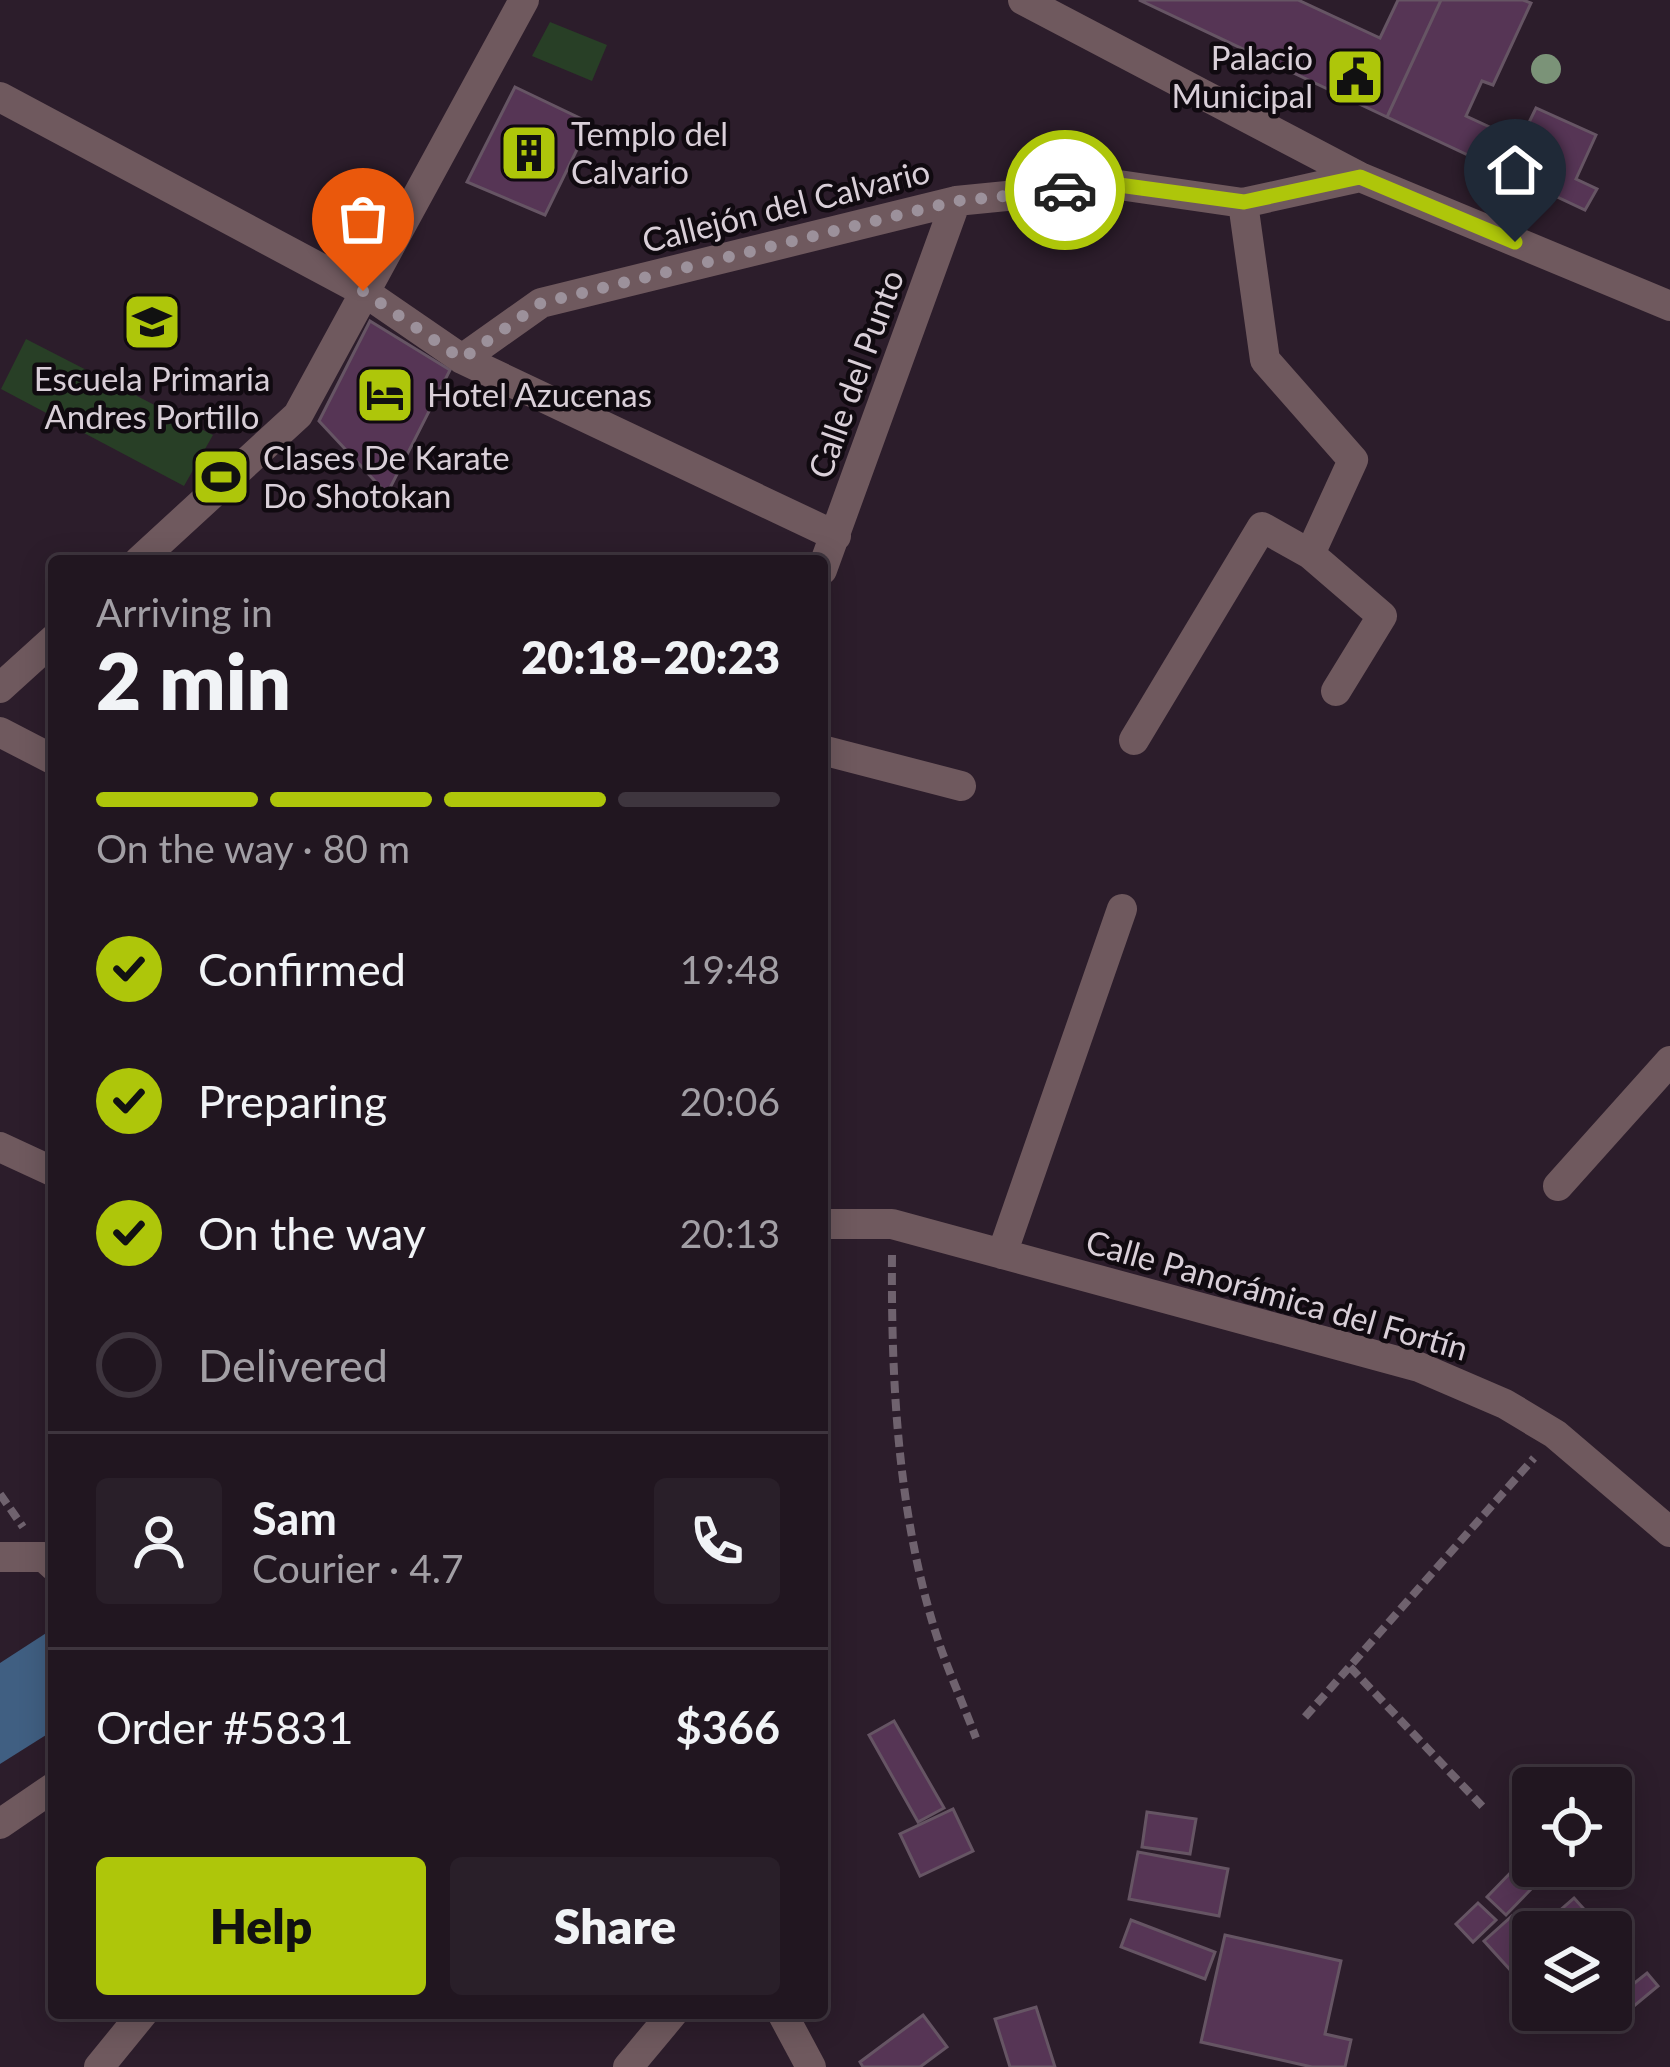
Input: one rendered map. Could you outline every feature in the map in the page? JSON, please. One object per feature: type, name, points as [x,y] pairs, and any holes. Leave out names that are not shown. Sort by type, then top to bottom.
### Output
[{"type":"street","points":[[146,555],[298,415],[524,0]]},
{"type":"street","points":[[1023,0],[1360,177],[1670,306]]},
{"type":"street","points":[[0,97],[363,291],[462,359],[836,536]]},
{"type":"street","name":"Callejón del Calvario","points":[[462,359],[541,303],[956,201],[1119,185],[1244,202],[1360,177]]},
{"type":"street","name":"Calle del Punto","points":[[828,555],[956,201]]},
{"type":"street","points":[[1244,202],[1264,360],[1352,460],[1310,554]]},
{"type":"street","points":[[1134,740],[1262,527],[1310,554],[1382,616],[1336,691]]},
{"type":"street","points":[[0,688],[48,644]]},
{"type":"street","points":[[0,732],[48,757]]},
{"type":"street","points":[[828,752],[961,786]]},
{"type":"street","points":[[1002,1254],[1122,909]]},
{"type":"street","points":[[1558,1186],[1670,1061]]},
{"type":"street","points":[[0,1147],[48,1169]]},
{"type":"street","name":"Calle Panorámica del Fortín","points":[[828,1224],[892,1224],[1419,1367],[1505,1404],[1555,1434],[1670,1532]]},
{"type":"street","points":[[0,1557],[48,1561]]},
{"type":"street","points":[[0,1824],[48,1791]]},
{"type":"street","points":[[99,2067],[138,2019]]},
{"type":"street","points":[[628,2067],[669,2019]]},
{"type":"street","points":[[785,2019],[811,2067]]},
{"type":"path","points":[[892,1224],[896,1380],[914,1546],[939,1641],[976,1738]]},
{"type":"path","points":[[1305,1717],[1555,1434]]},
{"type":"path","points":[[1350,1667],[1484,1808]]},
{"type":"green space","points":[[550,22],[607,45],[592,81],[532,56]]},
{"type":"green space","points":[[26,339],[213,435],[184,486],[1,389]]},
{"type":"water","points":[[48,1632],[48,1734],[0,1764],[0,1663]]},
{"type":"building","name":"Palacio Municipal","points":[[1139,0],[1298,0],[1380,38],[1398,0],[1441,0],[1387,117]]},
{"type":"building","points":[[1441,0],[1531,3],[1493,85],[1482,81],[1466,116],[1520,141],[1536,108],[1596,135],[1576,179],[1597,189],[1585,210],[1387,117]]},
{"type":"building","name":"Templo del Calvario","points":[[515,87],[590,123],[545,215],[467,182]]},
{"type":"building","name":"Hotel Azucenas","points":[[370,321],[450,370],[387,494],[319,421]]},
{"type":"building","points":[[894,1721],[944,1808],[918,1822],[869,1735]]},
{"type":"building","points":[[953,1809],[973,1851],[920,1876],[900,1834]]},
{"type":"building","points":[[1147,1812],[1196,1819],[1190,1854],[1142,1847]]},
{"type":"building","points":[[1138,1852],[1228,1869],[1219,1916],[1129,1899]]},
{"type":"building","points":[[1512,1871],[1512,1887],[1533,1887],[1506,1915],[1487,1897]]},
{"type":"building","points":[[1574,1898],[1586,1911],[1559,1911]]},
{"type":"building","points":[[1478,1903],[1496,1920],[1473,1942],[1456,1924]]},
{"type":"building","points":[[1512,1916],[1512,1972],[1484,1941]]},
{"type":"building","points":[[1131,1920],[1215,1952],[1205,1979],[1121,1947]]},
{"type":"building","points":[[1225,1935],[1341,1961],[1325,2034],[1351,2040],[1345,2067],[1312,2067],[1201,2042]]},
{"type":"building","points":[[1647,1973],[1658,1986],[1634,2006],[1632,1985]]},
{"type":"building","points":[[1036,2007],[1055,2067],[1010,2067],[995,2019]]},
{"type":"building","points":[[923,2015],[947,2047],[920,2067],[863,2067],[860,2062]]},
{"type":"way so far","points":[[363,291],[462,359],[541,303],[956,201],[1065,190]]},
{"type":"place","name":"Palacio Municipal","points":[[1355,77]]},
{"type":"place","name":"Templo del Calvario","points":[[529,153]]},
{"type":"place","name":"Escuela Primaria Andres Portillo","points":[[152,322]]},
{"type":"place","name":"Hotel Azucenas","points":[[385,395]]},
{"type":"place","name":"Clases De Karate Do Shotokan","points":[[221,477]]},
{"type":"route","points":[[1065,190],[1119,185],[1244,202],[1360,177],[1515,242]]}]
